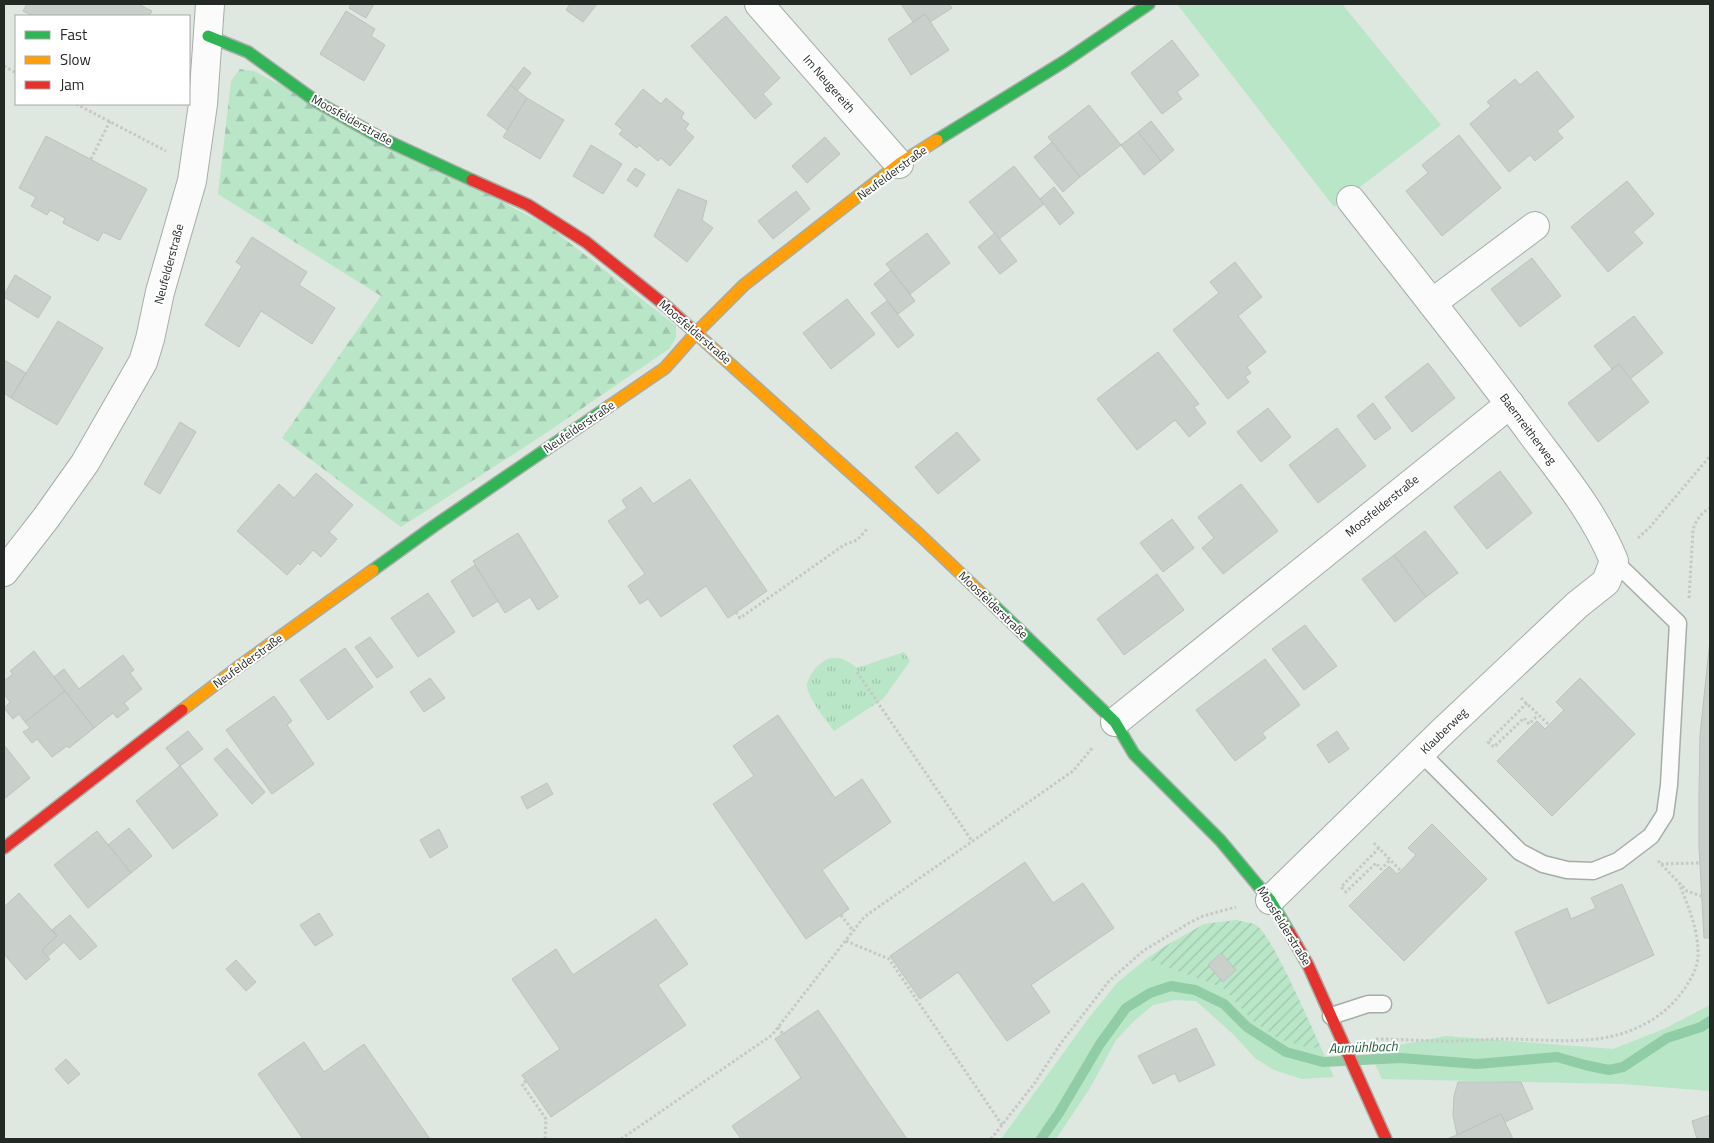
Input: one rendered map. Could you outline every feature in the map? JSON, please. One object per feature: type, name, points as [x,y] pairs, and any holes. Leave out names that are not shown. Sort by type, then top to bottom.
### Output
[{"type":"street","name":"Neufelderstraße","points":[[4,572],[46,518],[85,463],[143,362],[160,292],[192,182],[202,104],[210,4]]},
{"type":"street","name":"Im Neugereith","points":[[759,4],[899,164]]},
{"type":"street","name":"Neufelderstraße","points":[[4,848],[237,668],[434,526],[666,368],[696,333],[744,285],[899,164],[1066,61],[1149,4]]},
{"type":"street","name":"Moosfelderstraße","points":[[208,36],[248,52],[317,102],[379,137],[528,205],[586,242],[666,306],[888,506],[1115,722],[1134,754],[1220,840],[1267,896],[1308,965],[1386,1139]]},
{"type":"street","name":"Baernreitherweg","points":[[1351,200],[1510,404],[1605,537],[1614,561]]},
{"type":"street","points":[[1432,303],[1535,226]]},
{"type":"street","name":"Moosfelderstraße","points":[[1115,722],[1510,404]]},
{"type":"street","name":"Klauberweg","points":[[1267,896],[1577,605],[1606,582],[1614,561]]},
{"type":"lane","points":[[1421,752],[1520,852],[1543,864],[1567,870],[1593,871],[1618,861],[1651,836],[1665,814],[1669,785],[1678,623],[1614,561]]},
{"type":"lane","points":[[1331,1016],[1368,1004],[1382,1004]]},
{"type":"path","points":[[4,66],[15,72]]},
{"type":"path","points":[[78,105],[194,165]]},
{"type":"path","points":[[91,159],[110,121]]},
{"type":"path","points":[[1614,561],[1650,528],[1710,456]]},
{"type":"path","points":[[736,612],[740,618],[844,545],[857,540],[888,506]]},
{"type":"path","points":[[1678,623],[1688,611],[1696,520],[1710,508]]},
{"type":"path","points":[[857,672],[972,841]]},
{"type":"path","points":[[1521,698],[1549,725]]},
{"type":"path","points":[[1527,703],[1488,742],[1494,747],[1524,718],[1529,724],[1538,715]]},
{"type":"path","points":[[621,1139],[772,1035],[864,917],[1073,771],[1115,722]]},
{"type":"path","points":[[1374,843],[1401,871]]},
{"type":"path","points":[[1642,843],[1679,884],[1687,891],[1701,896]]},
{"type":"path","points":[[1379,848],[1341,887],[1346,892],[1376,863],[1382,869],[1390,860]]},
{"type":"path","points":[[1661,864],[1700,863]]},
{"type":"path","points":[[1374,1039],[1584,1040],[1610,1036],[1642,1027],[1664,1012],[1674,1002],[1691,979],[1696,967],[1698,948],[1695,931],[1690,910],[1679,884]]},
{"type":"path","points":[[991,1139],[1034,1084],[1061,1043],[1109,981],[1143,951],[1202,916],[1235,908],[1267,896]]},
{"type":"path","points":[[841,915],[853,931]]},
{"type":"path","points":[[846,941],[889,959],[913,990],[1002,1125]]},
{"type":"path","points":[[778,1027],[783,1034]]},
{"type":"path","points":[[526,1081],[522,1084],[546,1119],[545,1139]]},
{"type":"green space","points":[[1177,4],[1342,4],[1441,125],[1334,207]]},
{"type":"green space","points":[[240,69],[254,71],[548,226],[676,326],[676,338],[669,349],[546,433],[401,527],[282,438],[381,296],[218,194],[231,81]]},
{"type":"green space","points":[[904,652],[910,661],[883,699],[834,731],[817,708],[808,689],[808,680],[819,664],[830,658],[840,658],[857,668]]},
{"type":"green space","points":[[1237,920],[1256,925],[1263,932],[1291,982],[1321,1048],[1306,1047],[1279,1039],[1252,1020],[1223,988],[1146,959],[1204,924]]},
{"type":"green space","points":[[1146,959],[1223,988],[1252,1020],[1306,1047],[1321,1048],[1334,1077],[1302,1079],[1274,1070],[1255,1058],[1233,1034],[1196,1001],[1175,1000],[1153,1005],[1116,1040],[1090,1088],[1056,1139],[1001,1139],[1088,1019],[1117,983]]},
{"type":"green space","points":[[1710,1005],[1710,1091],[1623,1084],[1382,1079],[1369,1051],[1446,1036],[1613,1049],[1664,1029]]},
{"type":"building","points":[[27,4],[138,4],[152,11],[150,15],[31,15],[23,11]]},
{"type":"building","points":[[351,4],[374,4],[366,18],[349,8]]},
{"type":"building","points":[[570,4],[597,4],[583,22],[566,10]]},
{"type":"building","points":[[901,4],[949,4],[952,8],[930,22],[925,14],[913,22]]},
{"type":"building","points":[[346,11],[375,29],[371,36],[385,45],[364,81],[320,54]]},
{"type":"building","points":[[925,14],[949,50],[911,75],[888,39]]},
{"type":"building","points":[[726,16],[780,78],[763,94],[772,104],[755,119],[691,46]]},
{"type":"building","points":[[1172,40],[1199,75],[1177,92],[1182,99],[1162,114],[1131,73]]},
{"type":"building","points":[[524,67],[531,73],[517,91],[510,85]]},
{"type":"building","points":[[1537,71],[1574,117],[1557,131],[1563,138],[1535,161],[1530,155],[1509,172],[1470,124],[1491,106],[1487,102],[1515,79],[1520,85]]},
{"type":"building","points":[[510,85],[527,98],[507,130],[487,115]]},
{"type":"building","points":[[643,89],[661,104],[666,98],[684,113],[681,118],[689,124],[685,129],[694,137],[670,166],[661,158],[658,161],[639,145],[637,148],[619,134],[623,130],[615,124]]},
{"type":"building","points":[[527,98],[564,120],[540,159],[503,137]]},
{"type":"building","points":[[1089,105],[1121,145],[1080,177],[1048,137]]},
{"type":"building","points":[[1151,121],[1174,150],[1161,161],[1138,132]]},
{"type":"building","points":[[1138,132],[1161,161],[1144,175],[1121,145]]},
{"type":"building","points":[[1459,135],[1501,188],[1442,236],[1406,191],[1428,173],[1422,165]]},
{"type":"building","points":[[46,136],[147,189],[120,240],[103,232],[98,241],[63,223],[65,218],[50,210],[47,215],[31,206],[36,197],[19,188]]},
{"type":"building","points":[[825,137],[840,154],[807,183],[792,166]]},
{"type":"building","points":[[1052,142],[1080,177],[1063,192],[1034,157]]},
{"type":"building","points":[[591,145],[622,164],[603,194],[573,176]]},
{"type":"building","points":[[1014,166],[1044,204],[999,239],[969,202]]},
{"type":"building","points":[[635,168],[645,174],[637,187],[627,180]]},
{"type":"building","points":[[1627,181],[1654,214],[1633,232],[1643,243],[1608,272],[1571,227]]},
{"type":"building","points":[[1054,187],[1074,213],[1060,225],[1040,199]]},
{"type":"building","points":[[678,189],[707,201],[702,220],[713,228],[687,262],[654,236]]},
{"type":"building","points":[[796,191],[810,209],[773,239],[758,221]]},
{"type":"building","points":[[927,233],[950,263],[910,294],[886,264]]},
{"type":"building","points":[[995,233],[1017,261],[1000,274],[978,247]]},
{"type":"building","points":[[252,237],[307,272],[299,285],[335,308],[312,344],[261,311],[239,347],[205,325],[242,266],[236,262]]},
{"type":"building","points":[[1532,258],[1561,296],[1520,327],[1491,289]]},
{"type":"building","points":[[1235,262],[1262,297],[1238,316],[1266,352],[1247,367],[1251,373],[1245,377],[1249,382],[1228,399],[1173,330],[1219,293],[1210,282]]},
{"type":"building","points":[[891,270],[915,301],[898,314],[874,284]]},
{"type":"building","points":[[15,275],[51,297],[38,318],[4,297]]},
{"type":"building","points":[[847,299],[875,334],[831,369],[803,333]]},
{"type":"building","points":[[887,301],[914,335],[898,348],[871,313]]},
{"type":"building","points":[[1634,316],[1663,353],[1630,379],[1619,364],[1612,369],[1594,346]]},
{"type":"building","points":[[58,321],[103,348],[57,425],[11,398]]},
{"type":"building","points":[[1158,352],[1199,404],[1194,407],[1206,423],[1189,437],[1175,420],[1137,450],[1097,399]]},
{"type":"building","points":[[4,360],[26,373],[11,398],[4,393]]},
{"type":"building","points":[[1428,363],[1455,398],[1412,432],[1385,397]]},
{"type":"building","points":[[1619,364],[1649,402],[1598,442],[1568,403]]},
{"type":"building","points":[[1373,403],[1391,428],[1375,440],[1357,416]]},
{"type":"building","points":[[1268,408],[1291,437],[1261,462],[1237,432]]},
{"type":"building","points":[[180,422],[196,432],[160,494],[144,484]]},
{"type":"building","points":[[1337,428],[1366,466],[1318,503],[1289,465]]},
{"type":"building","points":[[957,432],[980,460],[938,494],[915,467]]},
{"type":"building","points":[[1500,471],[1532,513],[1487,549],[1454,507]]},
{"type":"building","points":[[316,473],[353,505],[329,532],[337,539],[321,557],[313,550],[300,565],[298,563],[287,575],[237,531],[279,484],[294,498]]},
{"type":"building","points":[[690,479],[767,591],[728,618],[706,586],[661,617],[648,599],[640,604],[628,586],[645,574],[608,521],[627,508],[622,500],[641,487],[653,504]]},
{"type":"building","points":[[1241,484],[1278,531],[1223,574],[1202,548],[1214,538],[1198,517]]},
{"type":"building","points":[[1172,519],[1194,548],[1163,572],[1140,543]]},
{"type":"building","points":[[1425,531],[1458,573],[1426,597],[1394,555]]},
{"type":"building","points":[[518,533],[558,597],[538,610],[530,597],[505,613],[473,561]]},
{"type":"building","points":[[1394,555],[1426,597],[1395,622],[1362,579]]},
{"type":"building","points":[[475,565],[498,601],[473,617],[451,581]]},
{"type":"building","points":[[1157,574],[1184,610],[1124,655],[1097,619]]},
{"type":"building","points":[[428,593],[455,632],[418,657],[391,618]]},
{"type":"building","points":[[1305,625],[1337,666],[1304,690],[1272,649]]},
{"type":"building","points":[[370,637],[393,667],[377,678],[355,647]]},
{"type":"building","points":[[1710,640],[1710,938],[1704,938],[1699,846],[1700,735]]},
{"type":"building","points":[[345,648],[373,687],[328,720],[300,680]]},
{"type":"building","points":[[34,651],[65,691],[25,722],[19,714],[13,719],[4,708],[10,702],[4,694],[4,681],[13,674],[10,671]]},
{"type":"building","points":[[123,655],[134,670],[130,673],[142,689],[124,703],[129,709],[117,718],[113,713],[94,728],[54,677],[64,669],[79,689]]},
{"type":"building","points":[[1265,659],[1300,705],[1262,733],[1266,738],[1235,761],[1196,710]]},
{"type":"building","points":[[430,678],[445,698],[424,712],[410,692]]},
{"type":"building","points":[[1580,678],[1635,734],[1552,816],[1497,761],[1537,721],[1545,729],[1564,710],[1556,702]]},
{"type":"building","points":[[65,691],[94,728],[69,748],[67,746],[52,757],[37,739],[32,743],[23,732],[30,728],[25,722]]},
{"type":"building","points":[[274,696],[292,721],[287,725],[314,764],[272,794],[226,730]]},
{"type":"building","points":[[778,715],[835,798],[862,779],[891,822],[822,870],[849,909],[806,939],[713,804],[754,776],[733,746]]},
{"type":"building","points":[[188,731],[203,749],[180,766],[166,748]]},
{"type":"building","points":[[1337,731],[1349,749],[1329,763],[1317,745]]},
{"type":"building","points":[[4,745],[30,778],[4,799]]},
{"type":"building","points":[[227,748],[265,792],[252,804],[214,759]]},
{"type":"building","points":[[180,766],[218,815],[173,849],[136,801]]},
{"type":"building","points":[[547,783],[553,794],[527,809],[521,797]]},
{"type":"building","points":[[1432,824],[1487,879],[1404,961],[1349,906],[1389,866],[1397,874],[1401,871],[1416,855],[1408,848]]},
{"type":"building","points":[[129,828],[152,856],[131,873],[108,845]]},
{"type":"building","points":[[439,829],[448,847],[430,858],[420,840]]},
{"type":"building","points":[[97,831],[131,873],[88,908],[54,865]]},
{"type":"building","points":[[1025,862],[1053,903],[1083,883],[1114,928],[1031,985],[1050,1012],[1007,1041],[958,972],[920,999],[890,956]]},
{"type":"building","points":[[1622,884],[1654,955],[1548,1004],[1515,932],[1567,908],[1571,919],[1596,908],[1591,898]]},
{"type":"building","points":[[19,893],[57,936],[42,950],[50,959],[26,980],[4,954],[4,907]]},
{"type":"building","points":[[319,913],[333,935],[315,946],[300,925]]},
{"type":"building","points":[[70,915],[97,946],[80,960],[64,942],[47,957],[42,950],[57,936],[52,930]]},
{"type":"building","points":[[656,919],[688,964],[658,985],[686,1025],[551,1117],[522,1075],[560,1049],[512,979],[556,949],[573,975]]},
{"type":"building","points":[[1221,953],[1236,970],[1223,982],[1208,965]]},
{"type":"building","points":[[236,960],[256,982],[246,991],[226,969]]},
{"type":"building","points":[[818,1010],[907,1139],[741,1139],[732,1126],[801,1078],[775,1039]]},
{"type":"building","points":[[1196,1028],[1215,1065],[1179,1082],[1175,1073],[1153,1084],[1138,1056]]},
{"type":"building","points":[[304,1042],[324,1072],[364,1044],[430,1139],[303,1139],[258,1074]]},
{"type":"building","points":[[66,1059],[80,1074],[68,1084],[55,1069]]},
{"type":"building","points":[[1458,1082],[1521,1082],[1533,1109],[1505,1122],[1501,1114],[1457,1135],[1453,1115],[1454,1096]]},
{"type":"building","points":[[1501,1114],[1513,1139],[1447,1139],[1457,1135]]},
{"type":"building","points":[[1710,1115],[1710,1139],[1697,1139],[1692,1121]]},
{"type":"waterway","name":"Aumühlbach","points":[[1041,1139],[1059,1113],[1100,1044],[1126,1008],[1150,993],[1171,986],[1195,990],[1224,1004],[1247,1027],[1286,1052],[1323,1062],[1401,1058],[1477,1064],[1557,1057],[1609,1070],[1623,1067],[1667,1038],[1701,1027],[1710,1021]]},
{"type":"traffic: fast","points":[[937,140],[1065,61],[1149,4]]},
{"type":"traffic: fast","points":[[208,36],[248,52],[317,102],[379,137],[472,180]]},
{"type":"traffic: fast","points":[[373,570],[608,407]]},
{"type":"traffic: fast","points":[[983,595],[1115,722],[1134,754],[1220,840],[1270,900],[1289,932]]},
{"type":"traffic: slow","points":[[608,407],[665,368],[696,333],[744,285],[899,164],[937,140]]},
{"type":"traffic: slow","points":[[699,336],[920,535],[983,595]]},
{"type":"traffic: slow","points":[[182,710],[373,570]]},
{"type":"traffic: jam","points":[[472,180],[528,205],[586,242],[666,306],[699,336]]},
{"type":"traffic: jam","points":[[4,848],[182,710]]},
{"type":"traffic: jam","points":[[1289,932],[1308,965],[1386,1139]]}]
